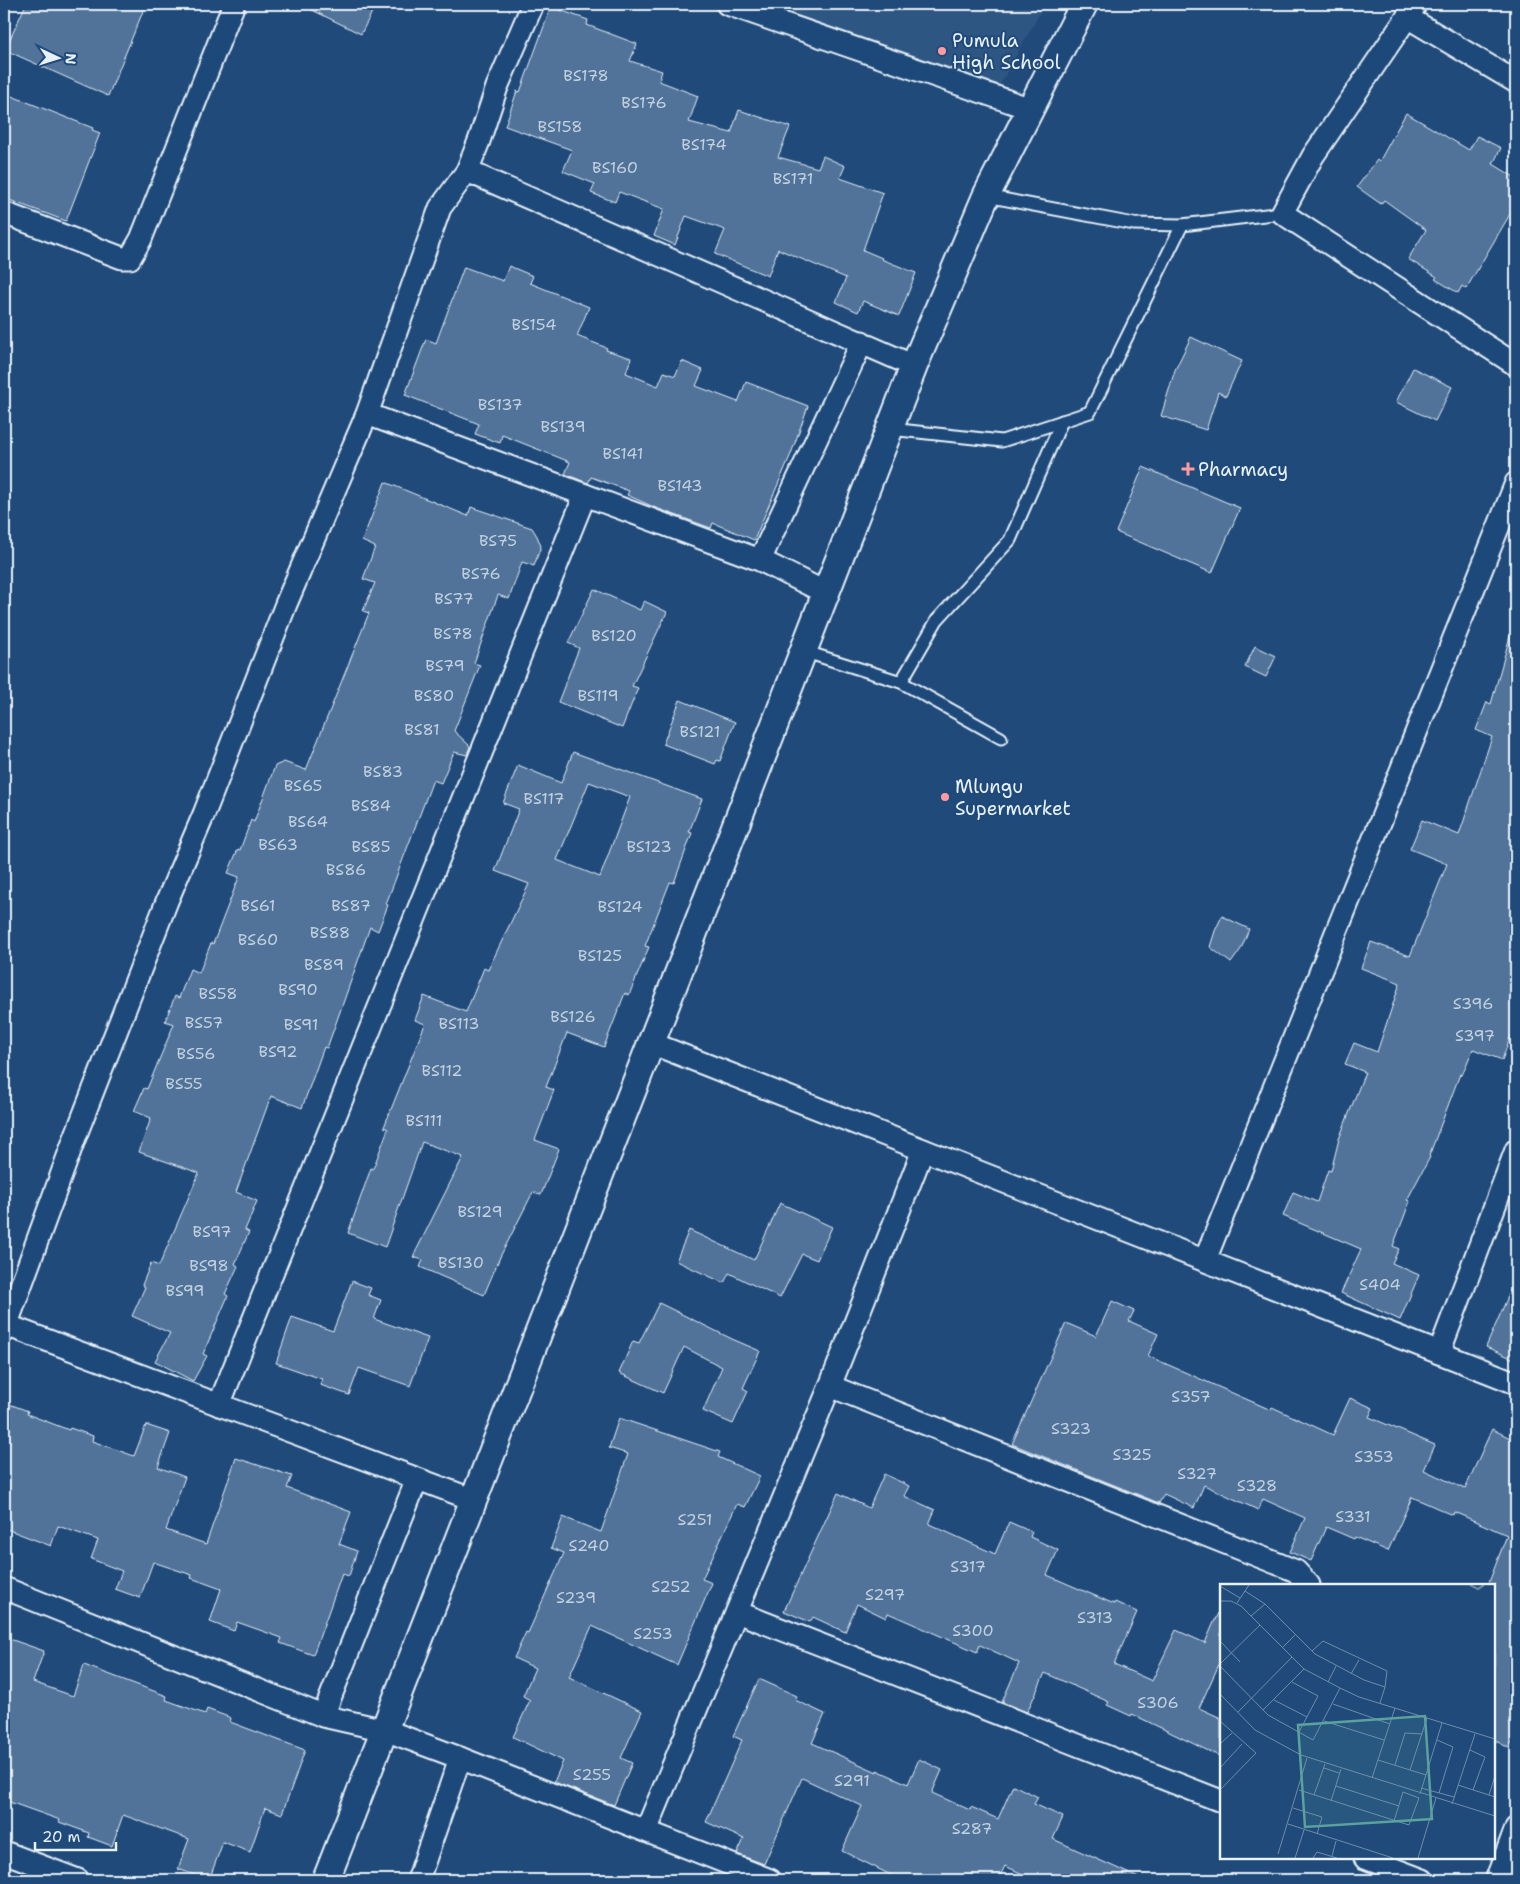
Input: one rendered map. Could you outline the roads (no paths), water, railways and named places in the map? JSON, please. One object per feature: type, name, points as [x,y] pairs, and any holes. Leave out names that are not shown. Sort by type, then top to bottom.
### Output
[{"type":"street","points":[[4,213],[122,258],[130,258],[141,239],[234,4]]},
{"type":"street","points":[[474,1500],[5,1328],[74,1140],[167,901],[204,814],[286,604],[367,414],[440,208],[466,171],[479,141],[497,87],[533,4]]},
{"type":"street","points":[[727,4],[1032,109]]},
{"type":"street","points":[[326,1880],[914,366],[986,196],[1084,4]]},
{"type":"street","points":[[1516,82],[1412,10],[1312,156],[1282,214],[1516,365]]},
{"type":"street","points":[[466,171],[914,366]]},
{"type":"street","points":[[760,560],[862,342]]},
{"type":"street","points":[[367,414],[760,560],[826,593]]},
{"type":"street","points":[[1205,1260],[1516,482]]},
{"type":"street","points":[[219,1406],[585,495]]},
{"type":"street","points":[[651,1043],[1516,1383]]},
{"type":"street","points":[[646,1831],[830,1386],[923,1150]]},
{"type":"street","points":[[1439,1353],[1516,1150]]},
{"type":"street","points":[[830,1386],[1296,1571],[1308,1584]]},
{"type":"street","points":[[323,1716],[417,1479]]},
{"type":"street","points":[[4,1588],[323,1716],[385,1730],[770,1880]]},
{"type":"street","points":[[737,1612],[1220,1801]]},
{"type":"street","points":[[418,1880],[460,1758]]},
{"type":"street","points":[[1496,1880],[1516,1828]]},
{"type":"street","points":[[4,1852],[78,1880]]},
{"type":"street","points":[[1368,1859],[1423,1880]]},
{"type":"lane","points":[[986,196],[1134,224],[1182,225],[1282,214]]},
{"type":"lane","points":[[890,429],[1002,441],[1090,412],[1182,225]]},
{"type":"lane","points":[[901,682],[937,620],[1010,540],[1062,422]]},
{"type":"lane","points":[[803,652],[901,682],[1001,738]]},
{"type":"place","name":"Pumula High School","points":[[942,51]]},
{"type":"place","name":"Pharmacy","points":[[1188,469]]},
{"type":"place","name":"Mlungu Supermarket","points":[[945,797]]}]
